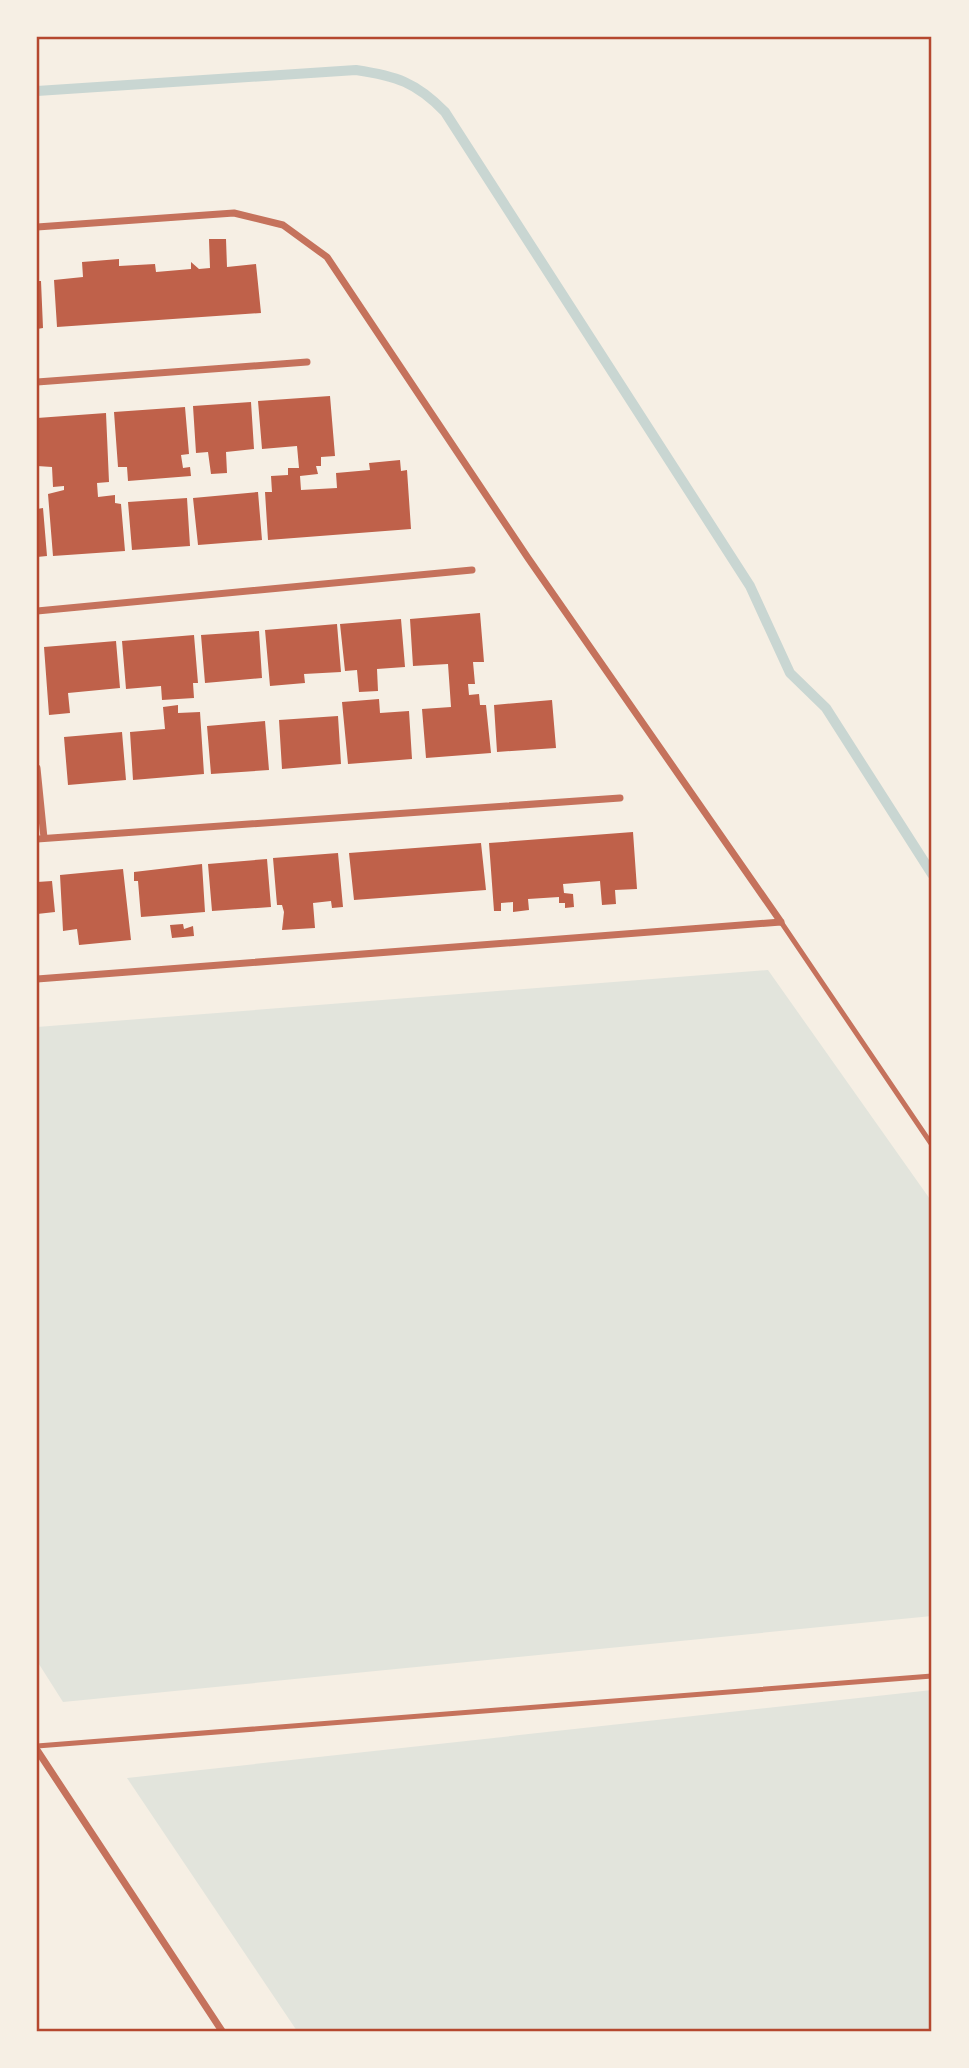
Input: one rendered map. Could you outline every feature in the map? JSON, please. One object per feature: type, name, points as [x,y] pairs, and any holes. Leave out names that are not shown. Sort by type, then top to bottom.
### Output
[{"type":"street","points":[[37,227],[234,213],[284,225],[327,257],[528,558],[780,922]]},
{"type":"street","points":[[37,382],[307,362]]},
{"type":"street","points":[[37,611],[472,570]]},
{"type":"street","points":[[37,768],[41,839],[620,799]]},
{"type":"street","points":[[37,979],[780,922]]},
{"type":"street","points":[[37,1748],[222,2031]]},
{"type":"lane","points":[[780,922],[932,1145]]},
{"type":"lane","points":[[37,1748],[932,1676]]},
{"type":"shaded area","points":[[768,970],[932,1202],[932,1616],[63,1702],[37,1661],[37,1027]]},
{"type":"shaded area","points":[[932,1690],[932,2031],[297,2031],[127,1778]]},
{"type":"building","points":[[209,239],[226,239],[227,267],[256,264],[261,313],[57,327],[54,280],[83,277],[82,262],[119,259],[119,266],[155,264],[156,272],[191,269],[191,262],[199,269],[210,268]]},
{"type":"building","points":[[37,281],[41,281],[43,328],[37,329]]},
{"type":"building","points":[[330,396],[335,456],[321,457],[321,466],[316,466],[318,474],[300,476],[301,490],[337,488],[336,473],[370,470],[369,463],[400,460],[401,471],[407,470],[411,529],[268,540],[265,492],[272,492],[271,476],[288,475],[288,468],[299,468],[297,446],[262,449],[258,401]]},
{"type":"building","points":[[251,402],[254,449],[226,452],[227,473],[211,474],[208,452],[196,453],[193,406]]},
{"type":"building","points":[[185,407],[189,454],[181,455],[183,468],[190,467],[191,476],[128,481],[127,467],[118,467],[114,412]]},
{"type":"building","points":[[106,413],[109,482],[97,483],[98,497],[115,495],[115,503],[121,504],[125,551],[53,556],[48,494],[64,490],[64,486],[53,487],[52,467],[37,466],[37,418]]},
{"type":"building","points":[[258,492],[262,540],[198,545],[193,498]]},
{"type":"building","points":[[187,498],[190,546],[132,550],[128,502]]},
{"type":"building","points":[[43,508],[47,556],[37,557],[37,509]]},
{"type":"building","points":[[480,613],[484,662],[473,662],[475,684],[468,684],[469,695],[479,694],[480,705],[486,705],[491,753],[426,758],[422,709],[451,707],[448,664],[413,666],[410,619]]},
{"type":"building","points":[[401,619],[405,667],[377,669],[378,691],[359,692],[357,670],[345,671],[340,624]]},
{"type":"building","points":[[337,624],[341,672],[304,674],[305,683],[270,686],[265,630]]},
{"type":"building","points":[[259,631],[262,678],[205,683],[201,635]]},
{"type":"building","points":[[194,635],[198,683],[193,683],[194,698],[162,700],[161,686],[126,689],[122,641]]},
{"type":"building","points":[[116,641],[120,688],[68,693],[70,713],[49,715],[44,647]]},
{"type":"building","points":[[379,699],[380,713],[409,711],[412,759],[348,764],[342,702]]},
{"type":"building","points":[[552,700],[556,748],[497,752],[494,705]]},
{"type":"building","points":[[178,705],[178,713],[200,712],[204,774],[133,780],[130,732],[165,729],[163,707]]},
{"type":"building","points":[[338,716],[341,764],[282,769],[279,720]]},
{"type":"building","points":[[265,721],[269,770],[211,774],[207,726]]},
{"type":"building","points":[[122,732],[126,780],[68,785],[64,737]]},
{"type":"building","points":[[633,832],[637,889],[615,890],[616,904],[602,905],[600,881],[563,884],[564,893],[573,894],[574,907],[565,908],[565,903],[559,903],[559,897],[528,899],[529,910],[513,912],[513,902],[501,903],[501,911],[494,911],[489,843]]},
{"type":"building","points":[[481,843],[486,890],[354,900],[349,853]]},
{"type":"building","points":[[338,853],[343,907],[332,908],[331,901],[313,903],[315,928],[282,930],[284,912],[282,905],[277,905],[273,858]]},
{"type":"building","points":[[267,859],[271,907],[212,911],[208,864]]},
{"type":"building","points":[[202,864],[205,912],[141,917],[138,881],[134,881],[134,872]]},
{"type":"building","points":[[123,869],[131,940],[79,945],[77,929],[63,931],[60,875]]},
{"type":"building","points":[[52,881],[55,912],[37,914],[37,882]]},
{"type":"building","points":[[183,924],[184,929],[193,926],[194,936],[172,938],[170,925]]},
{"type":"waterway","points":[[37,91],[356,70],[405,82],[434,102],[445,112],[750,586],[790,673],[826,708],[932,874]]}]
